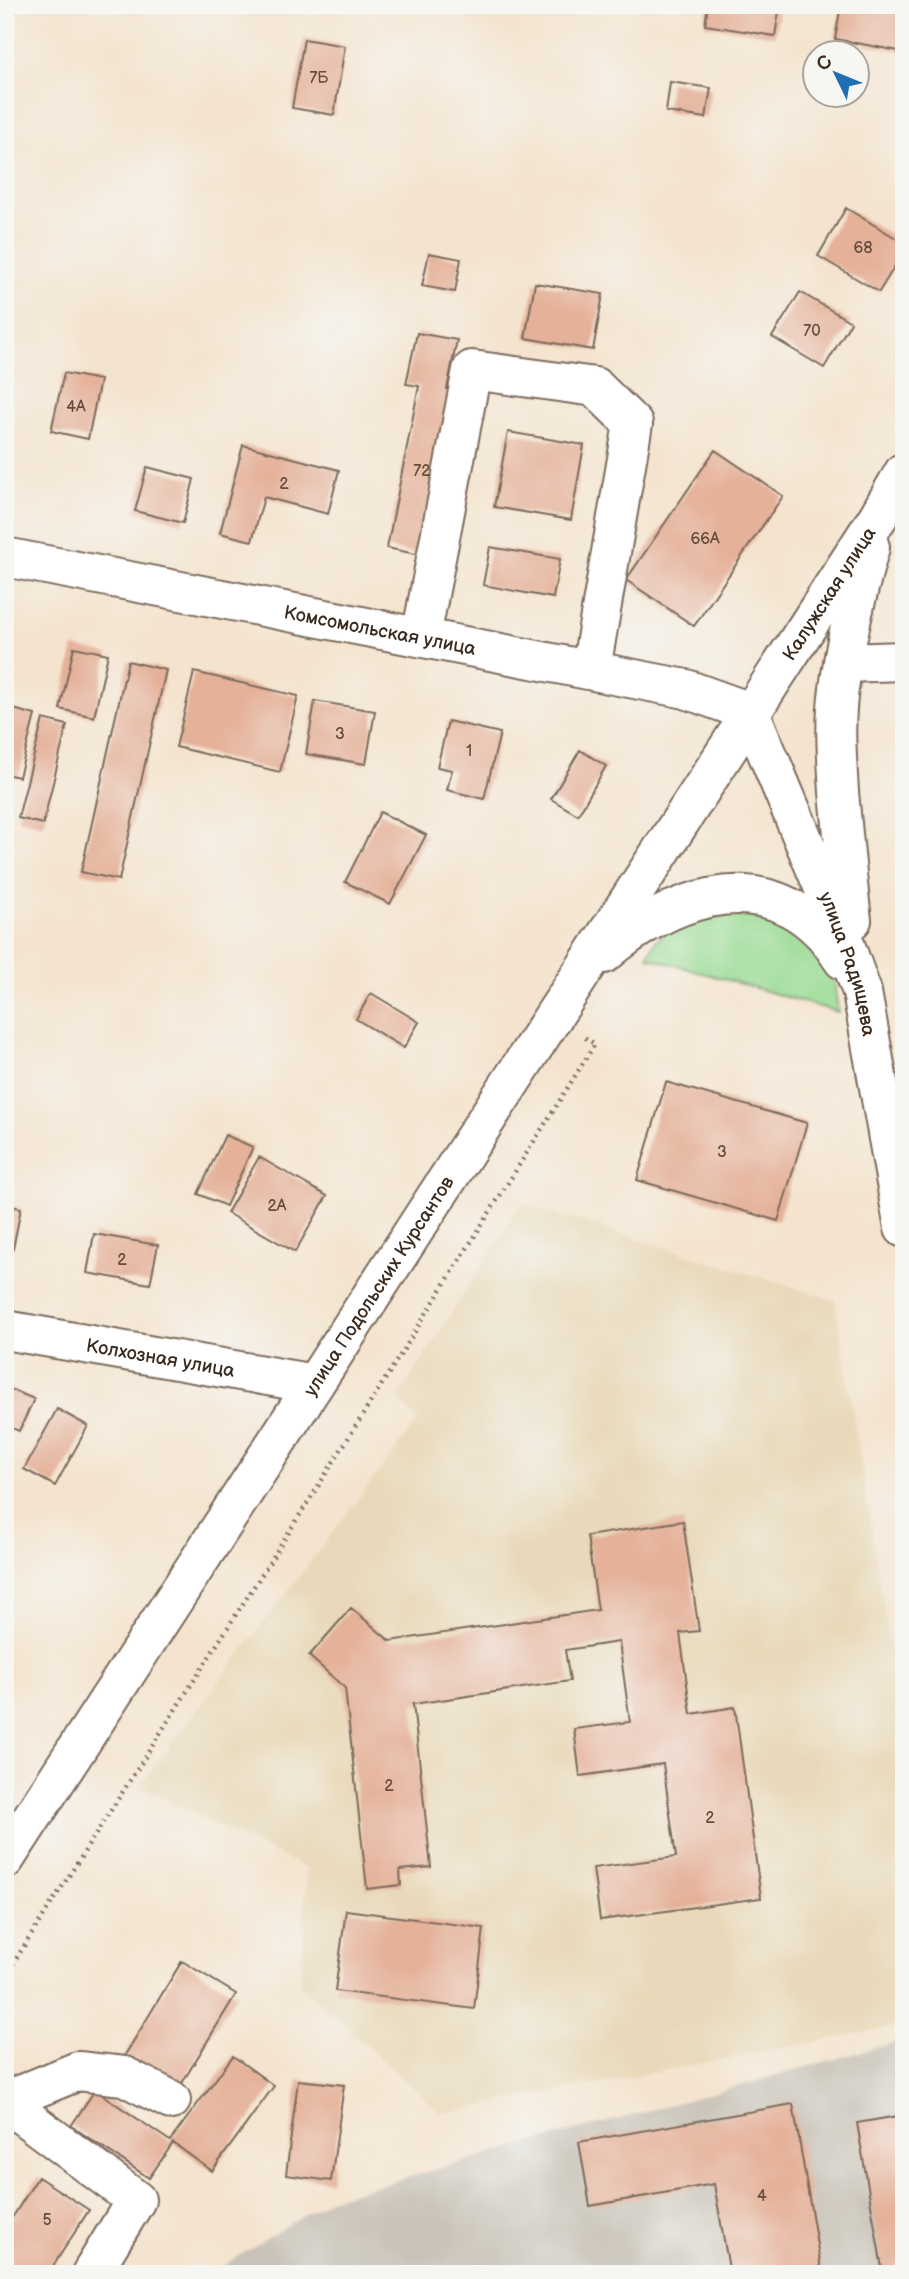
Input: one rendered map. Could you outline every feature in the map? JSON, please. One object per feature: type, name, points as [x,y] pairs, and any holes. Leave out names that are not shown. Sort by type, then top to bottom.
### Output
[{"type":"main road","points":[[421,637],[472,370],[595,387],[633,424],[592,669]]},
{"type":"main road","name":"Калужская улица","points":[[750,712],[878,517],[904,472]]},
{"type":"main road","points":[[862,992],[845,870],[838,765],[839,689],[878,517]]},
{"type":"main road","name":"Комсомольская улица","points":[[5,557],[592,669],[686,689],[750,712]]},
{"type":"main road","points":[[844,663],[904,661]]},
{"type":"main road","name":"улица Подольских Курсантов","points":[[5,1859],[750,712]]},
{"type":"main road","name":"улица Радищева","points":[[750,712],[832,908],[862,992],[904,1228]]},
{"type":"main road","points":[[574,986],[629,933],[652,920],[697,900],[722,895],[749,895],[777,901],[796,911],[821,930],[847,964],[862,992]]},
{"type":"main road","name":"Колхозная улица","points":[[5,1330],[314,1384]]},
{"type":"main road","points":[[5,2101],[78,2071],[124,2076],[171,2100]]},
{"type":"main road","points":[[5,2101],[136,2200],[90,2274]]},
{"type":"path","points":[[5,1976],[595,1045],[578,1032]]},
{"type":"shaded area","points":[[521,1203],[835,1300],[904,1737],[904,2025],[441,2113],[300,1985],[307,1869],[139,1787],[418,1420],[398,1398]]},
{"type":"shaded area","points":[[904,2040],[904,2274],[210,2274],[329,2199]]},
{"type":"green space","points":[[753,913],[781,920],[823,958],[834,978],[838,1012],[648,957],[655,942],[676,927],[701,918]]},
{"type":"building","points":[[708,5],[780,5],[775,36],[705,25]]},
{"type":"building","points":[[841,5],[904,14],[904,52],[870,46],[870,38],[835,38]]},
{"type":"building","points":[[304,39],[345,46],[334,115],[292,108]]},
{"type":"building","points":[[670,82],[711,88],[706,118],[666,112]]},
{"type":"building","points":[[846,208],[904,243],[904,251],[879,292],[818,256]]},
{"type":"building","points":[[429,253],[461,259],[455,292],[422,286]]},
{"type":"building","points":[[535,283],[603,294],[593,350],[525,338]]},
{"type":"building","points":[[800,292],[851,322],[824,368],[772,337]]},
{"type":"building","points":[[417,333],[457,340],[447,389],[458,391],[425,556],[387,548],[419,386],[406,384]]},
{"type":"building","points":[[64,373],[100,380],[88,439],[51,431]]},
{"type":"building","points":[[508,432],[584,445],[571,520],[494,507]]},
{"type":"building","points":[[243,445],[339,470],[328,514],[264,497],[252,541],[220,533]]},
{"type":"building","points":[[715,450],[783,496],[694,626],[626,580]]},
{"type":"building","points":[[147,467],[194,479],[183,523],[135,511]]},
{"type":"building","points":[[490,547],[560,559],[553,598],[483,585]]},
{"type":"building","points":[[74,647],[108,654],[94,717],[60,709]]},
{"type":"building","points":[[128,661],[166,670],[119,880],[81,872]]},
{"type":"building","points":[[194,672],[298,696],[280,772],[176,747]]},
{"type":"building","points":[[315,701],[375,711],[366,764],[306,754]]},
{"type":"building","points":[[6,707],[35,715],[19,777],[5,774]]},
{"type":"building","points":[[43,719],[67,725],[43,824],[18,818]]},
{"type":"building","points":[[448,721],[500,733],[484,799],[447,790],[452,770],[437,767]]},
{"type":"building","points":[[580,750],[606,766],[578,815],[551,799]]},
{"type":"building","points":[[380,812],[426,835],[390,904],[345,882]]},
{"type":"building","points":[[371,993],[419,1022],[404,1048],[356,1019]]},
{"type":"building","points":[[666,1082],[807,1123],[778,1221],[637,1180]]},
{"type":"building","points":[[225,1135],[253,1147],[226,1206],[198,1194]]},
{"type":"building","points":[[259,1157],[327,1196],[295,1252],[227,1213]]},
{"type":"building","points":[[5,1205],[21,1208],[13,1249],[5,1248]]},
{"type":"building","points":[[94,1234],[158,1245],[150,1284],[87,1273]]},
{"type":"building","points":[[5,1387],[34,1399],[19,1431],[5,1425]]},
{"type":"building","points":[[57,1409],[88,1426],[55,1486],[24,1469]]},
{"type":"building","points":[[683,1521],[699,1631],[680,1633],[691,1714],[735,1707],[761,1898],[600,1920],[593,1868],[676,1857],[663,1764],[580,1776],[574,1729],[630,1722],[619,1642],[565,1650],[570,1681],[413,1704],[431,1867],[400,1870],[401,1885],[367,1889],[345,1688],[309,1656],[351,1608],[390,1641],[598,1610],[587,1536]]},
{"type":"building","points":[[346,1910],[484,1928],[474,2009],[335,1991]]},
{"type":"building","points":[[182,1961],[236,1994],[179,2088],[125,2055]]},
{"type":"building","points":[[233,2056],[274,2086],[212,2171],[173,2143],[149,2178],[71,2126],[95,2090],[170,2141]]},
{"type":"building","points":[[298,2080],[344,2085],[331,2181],[286,2175]]},
{"type":"building","points":[[793,2104],[822,2274],[730,2274],[714,2184],[590,2206],[579,2142]]},
{"type":"building","points":[[904,2115],[904,2274],[883,2274],[857,2123]]},
{"type":"building","points":[[38,2177],[89,2210],[48,2274],[5,2274],[5,2229]]}]
